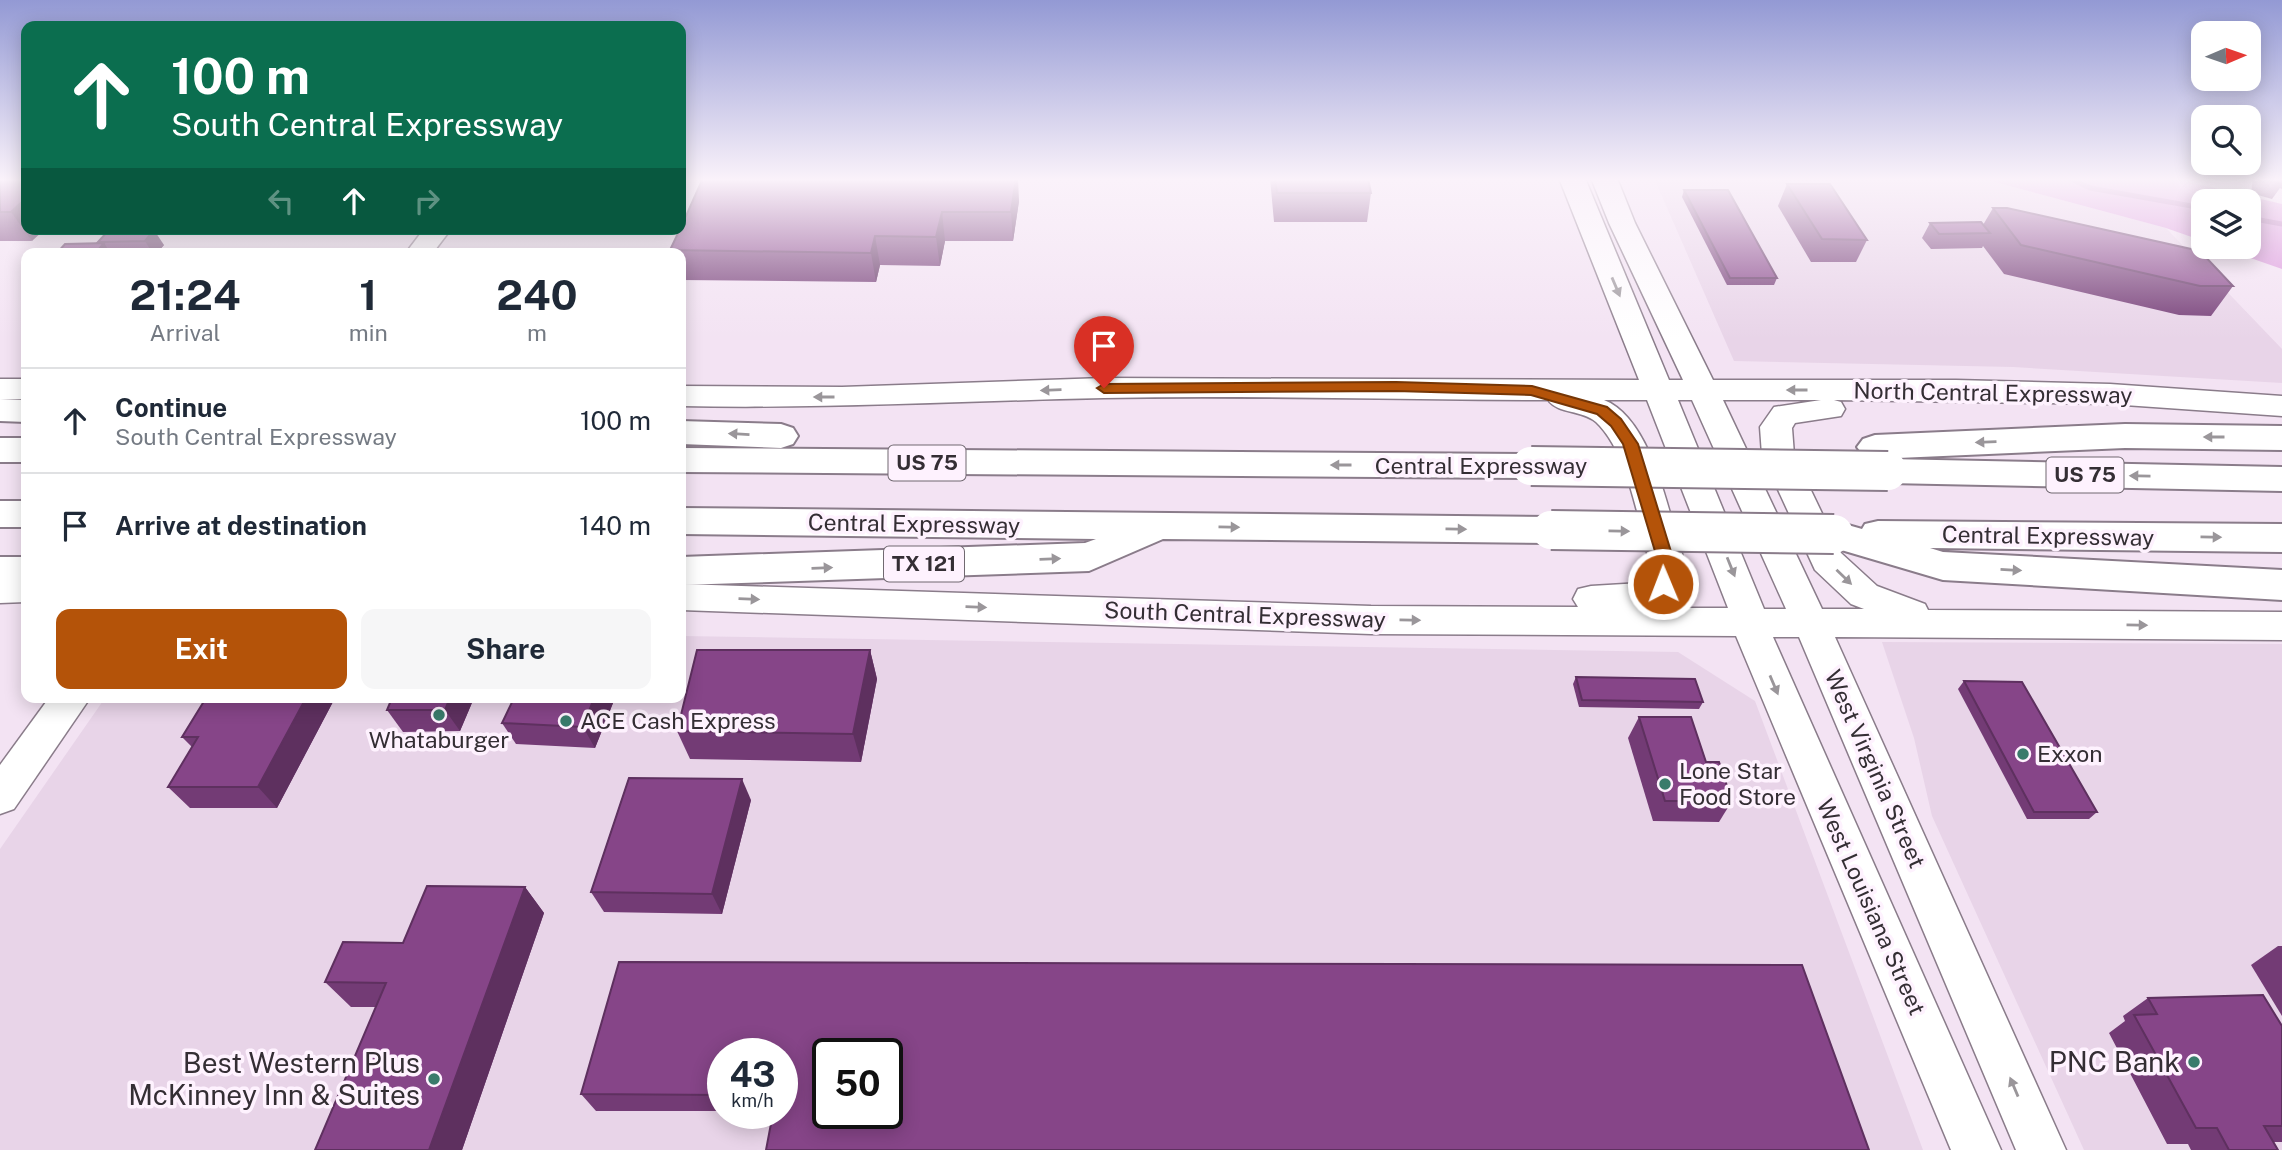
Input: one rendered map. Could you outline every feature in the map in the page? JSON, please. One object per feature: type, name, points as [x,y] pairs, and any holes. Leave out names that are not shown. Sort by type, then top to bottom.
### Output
[{"type":"highway","points":[[0,410],[21,411]]},
{"type":"highway","points":[[686,432],[830,439],[937,440],[1174,464]]},
{"type":"highway","points":[[1881,459],[2125,436],[2282,438]]},
{"type":"highway","points":[[0,450],[21,450]]},
{"type":"highway","name":"Central Expressway","points":[[686,460],[1531,466],[1881,459],[2282,479]]},
{"type":"highway","points":[[0,514],[21,514]]},
{"type":"highway","name":"Central Expressway","points":[[686,521],[2282,538]]},
{"type":"highway","name":"TX 121","points":[[686,571],[1089,557],[1160,526]]},
{"type":"highway","points":[[1834,534],[1943,566],[2282,585]]},
{"type":"highway","points":[[0,571],[21,571]]},
{"type":"main road","name":"West Louisiana Street","points":[[1594,232],[1659,390],[1770,678],[1976,1150]]},
{"type":"main road","name":"West Virginia Street","points":[[1626,232],[1810,621],[2041,1150]]},
{"type":"main road","points":[[686,396],[842,397],[1117,388],[1396,387],[1703,391]]},
{"type":"main road","points":[[0,389],[21,389]]},
{"type":"main road","points":[[1532,390],[1602,410],[1616,423],[1630,444],[1668,568],[1663,584],[1650,596],[1581,600],[1553,621]]},
{"type":"main road","name":"North Central Expressway","points":[[1703,391],[1956,390],[2110,394],[2282,406]]},
{"type":"main road","points":[[1932,622],[1864,595],[1827,561],[1778,455],[1776,427],[1785,414],[1815,410],[2110,394]]},
{"type":"main road","points":[[0,590],[21,589]]},
{"type":"main road","name":"South Central Expressway","points":[[686,597],[1371,620],[1810,621]]},
{"type":"main road","points":[[1810,621],[2282,626]]},
{"type":"main road","points":[[0,797],[67,703]]},
{"type":"shaded area","points":[[1677,232],[2170,232],[2191,254],[2191,259],[2196,259],[2282,349],[2282,383],[2013,367],[1734,361]]},
{"type":"shaded area","points":[[2176,232],[2191,232],[2191,237]]},
{"type":"shaded area","points":[[2261,232],[2282,232],[2282,269],[2253,259],[2261,259]]},
{"type":"shaded area","points":[[686,636],[1678,652],[1755,701],[1923,1150],[0,1150],[0,849],[102,703],[686,703]]},
{"type":"shaded area","points":[[1882,642],[2282,644],[2282,1150],[2084,1150],[1932,816],[1914,738]]},
{"type":"building","points":[[686,232],[937,232],[936,237],[875,236],[871,253],[671,248],[677,235],[686,235]]},
{"type":"building","points":[[1706,232],[1751,232],[1777,278],[1730,278]]},
{"type":"building","points":[[1817,232],[1861,232],[1867,240],[1822,239]]},
{"type":"building","points":[[1937,232],[1990,233],[1939,234]]},
{"type":"building","points":[[2011,232],[2113,232],[2191,249],[2191,259],[2208,259],[2233,286],[2200,286],[2021,245]]},
{"type":"building","points":[[104,235],[150,235],[145,241],[98,242]]},
{"type":"building","points":[[104,243],[100,248],[61,248],[65,244]]},
{"type":"building","points":[[697,650],[870,650],[853,734],[677,731]]},
{"type":"building","points":[[1576,677],[1695,679],[1703,702],[1582,700]]},
{"type":"building","name":"Exxon","points":[[1964,681],[2022,682],[2097,812],[2034,812]]},
{"type":"building","points":[[203,703],[303,703],[258,787],[168,787],[198,737],[182,737]]},
{"type":"building","points":[[390,703],[448,703],[445,710],[387,710]]},
{"type":"building","points":[[512,703],[592,703],[583,727],[502,723]]},
{"type":"building","points":[[1639,717],[1691,717],[1706,762],[1719,762],[1732,801],[1665,801]]},
{"type":"building","points":[[629,778],[742,779],[712,894],[591,892]]},
{"type":"building","name":"Best Western Plus McKinney Inn & Suites","points":[[427,886],[525,887],[429,1150],[315,1150],[386,983],[325,982],[343,942],[403,943]]},
{"type":"building","points":[[619,962],[1802,965],[1869,1150],[766,1150],[770,1129],[798,1129],[798,1038],[707,1038],[707,1095],[581,1094]]},
{"type":"building","name":"PNC Bank","points":[[2263,995],[2282,1026],[2282,1126],[2264,1126],[2278,1150],[2229,1150],[2217,1128],[2196,1128],[2134,1015],[2157,1014],[2148,998]]},
{"type":"place","name":"Whataburger","points":[[439,715]]},
{"type":"place","name":"ACE Cash Express","points":[[566,721]]},
{"type":"place","name":"Exxon","points":[[2023,754]]},
{"type":"place","name":"Lone Star Food Store","points":[[1665,784]]},
{"type":"place","name":"PNC Bank","points":[[2194,1062]]},
{"type":"place","name":"Best Western Plus McKinney Inn & Suites","points":[[434,1079]]},
{"type":"route","points":[[1104,388],[1396,387],[1532,390],[1602,410],[1616,423],[1630,444],[1668,568],[1663,584]]}]
